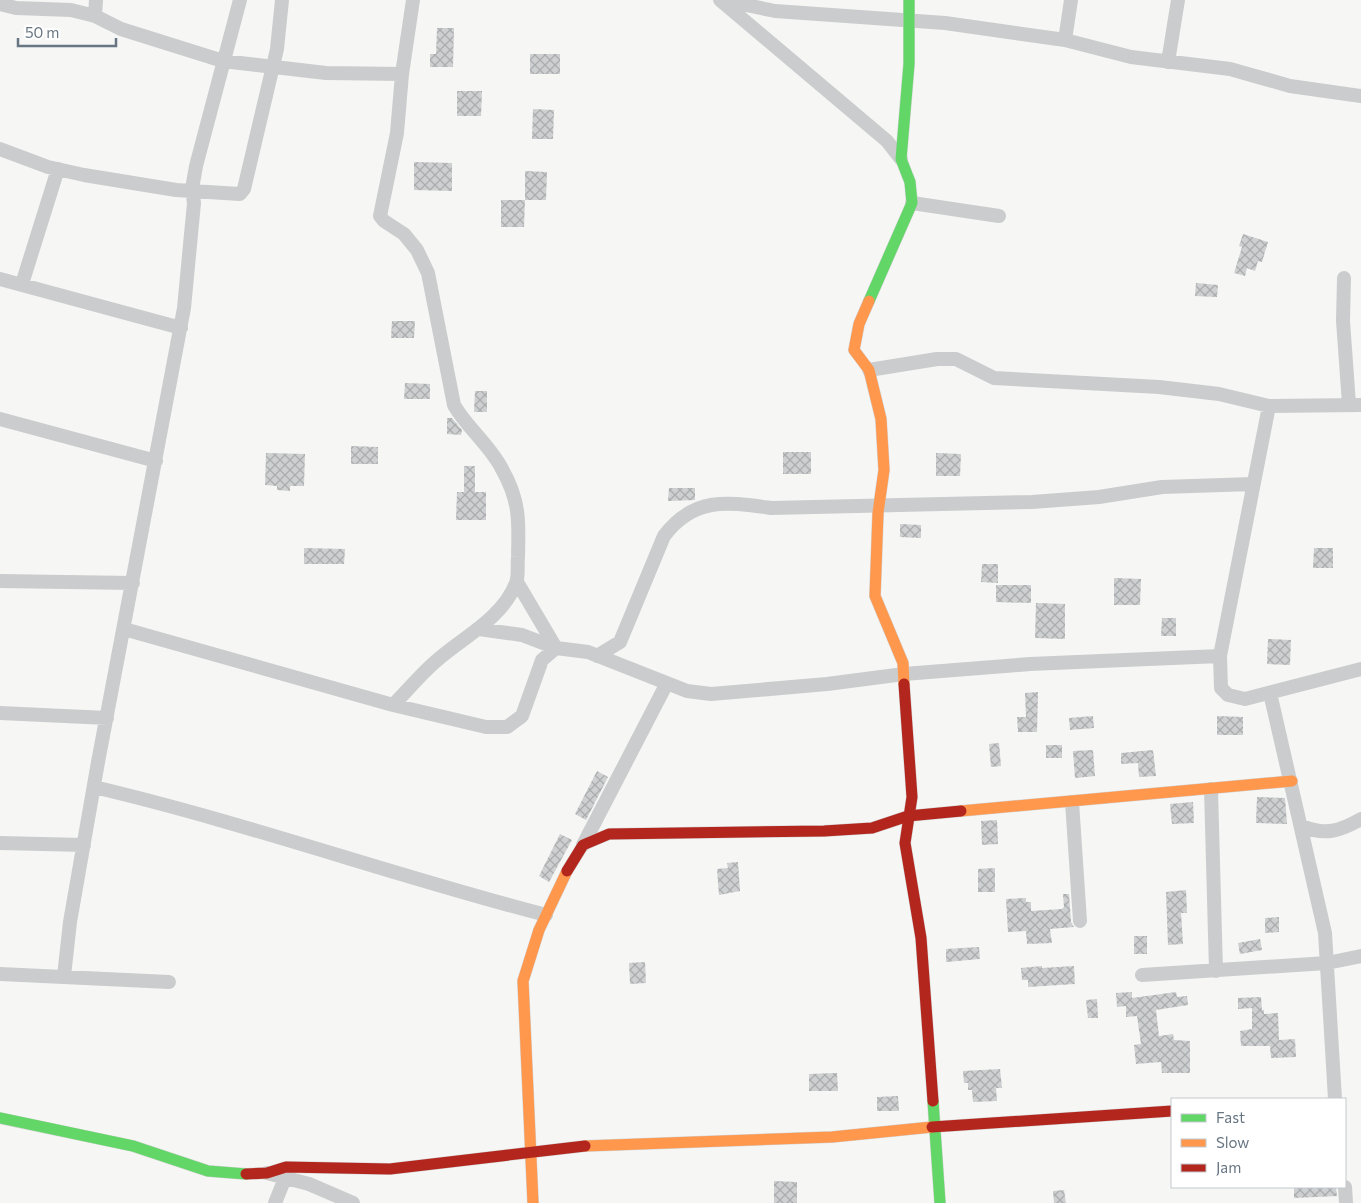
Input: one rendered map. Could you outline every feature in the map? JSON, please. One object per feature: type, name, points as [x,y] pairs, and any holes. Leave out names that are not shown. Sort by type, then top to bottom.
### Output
[{"type":"street","points":[[95,16],[96,0]]},
{"type":"street","points":[[64,976],[94,787],[180,328],[194,204],[192,189],[223,60],[240,0]]},
{"type":"street","points":[[0,149],[58,169],[176,190],[192,189],[234,195],[240,194],[244,189],[277,49],[282,0]]},
{"type":"street","points":[[393,705],[434,663],[458,642],[479,629],[500,608],[517,582],[520,532],[512,489],[501,467],[454,405],[428,273],[417,250],[404,234],[384,221],[380,216],[398,133],[402,74],[413,0]]},
{"type":"street","points":[[720,0],[909,20],[1065,40],[1131,57],[1230,69],[1290,86],[1361,96]]},
{"type":"street","points":[[720,0],[887,141],[901,159],[910,182],[912,203],[859,324],[854,340],[854,350],[869,370],[881,419],[884,470],[874,578],[875,596],[898,648],[904,674],[912,797],[905,843],[921,938],[940,1203]]},
{"type":"street","points":[[901,159],[909,64],[909,0]]},
{"type":"street","points":[[1065,40],[1071,0]]},
{"type":"street","points":[[1168,62],[1178,0]]},
{"type":"street","points":[[0,4],[16,8],[71,10],[95,16],[121,29],[223,60],[272,68],[326,73],[402,74]]},
{"type":"street","points":[[22,284],[58,169]]},
{"type":"street","points":[[912,203],[998,216]]},
{"type":"street","points":[[869,370],[937,360],[956,360],[994,378],[1159,387],[1219,394],[1269,406],[1355,405],[1343,321],[1344,278]]},
{"type":"street","points":[[0,279],[180,328]]},
{"type":"street","points":[[1269,406],[1252,484],[1220,656],[1221,688],[1228,695],[1245,699],[1361,669]]},
{"type":"street","points":[[0,419],[156,461]]},
{"type":"street","points":[[597,656],[620,642],[664,536],[672,525],[698,508],[733,503],[771,508],[1032,502],[1099,497],[1162,486],[1252,484]]},
{"type":"street","points":[[0,581],[132,583]]},
{"type":"street","points":[[517,582],[556,648]]},
{"type":"street","points":[[124,628],[393,705],[486,728],[507,727],[522,716],[542,660],[556,648]]},
{"type":"street","points":[[479,629],[522,635],[556,648],[597,656],[687,691],[711,694],[827,684],[904,674],[1030,664],[1220,656]]},
{"type":"street","points":[[620,642],[628,668]]},
{"type":"street","points":[[533,1203],[533,1154],[523,981],[546,915],[667,683]]},
{"type":"street","points":[[1270,693],[1292,781],[1325,933],[1334,1098]]},
{"type":"street","points":[[0,713],[107,718]]},
{"type":"street","points":[[582,845],[609,834],[824,831],[872,828],[908,816],[1292,781]]},
{"type":"street","points":[[94,787],[295,841],[428,884],[546,915]]},
{"type":"street","points":[[1210,788],[1216,971]]},
{"type":"street","points":[[1072,802],[1080,921]]},
{"type":"street","points":[[1302,826],[1315,832],[1330,832],[1346,828],[1361,819]]},
{"type":"street","points":[[0,843],[84,845]]},
{"type":"street","points":[[1142,975],[1327,963],[1361,956]]},
{"type":"street","points":[[0,974],[169,982]]},
{"type":"street","points":[[0,1118],[133,1146],[208,1171],[233,1174],[267,1173],[286,1167],[390,1169],[533,1154],[570,1146],[832,1137],[935,1127],[1171,1111]]},
{"type":"street","points":[[300,1182],[311,1167]]},
{"type":"street","points":[[267,1173],[336,1194],[353,1203]]},
{"type":"street","points":[[275,1203],[285,1178]]},
{"type":"street","points":[[1345,1188],[1346,1203]]},
{"type":"building","points":[[437,28],[454,28],[453,67],[430,67],[430,54],[436,54]]},
{"type":"building","points":[[530,54],[560,54],[560,74],[530,74]]},
{"type":"building","points":[[457,91],[482,91],[481,116],[457,116]]},
{"type":"building","points":[[533,109],[554,110],[553,139],[532,139]]},
{"type":"building","points":[[414,162],[452,163],[452,191],[414,190]]},
{"type":"building","points":[[525,171],[547,172],[546,200],[525,200]]},
{"type":"building","points":[[501,200],[525,200],[524,227],[501,227]]},
{"type":"building","points":[[1243,234],[1268,242],[1262,262],[1258,261],[1255,271],[1247,268],[1245,276],[1234,273],[1242,247],[1239,246]]},
{"type":"building","points":[[1196,283],[1218,285],[1217,297],[1195,296]]},
{"type":"building","points":[[392,321],[415,321],[414,338],[391,338]]},
{"type":"building","points":[[405,383],[430,384],[430,399],[404,399]]},
{"type":"building","points":[[475,391],[487,391],[487,412],[474,412]]},
{"type":"building","points":[[447,418],[452,418],[462,430],[461,435],[447,434]]},
{"type":"building","points":[[351,446],[378,447],[378,464],[351,464]]},
{"type":"building","points":[[783,452],[811,452],[811,474],[783,474]]},
{"type":"building","points":[[266,453],[305,454],[304,486],[290,486],[290,491],[277,490],[277,486],[265,485]]},
{"type":"building","points":[[936,453],[961,454],[960,476],[936,476]]},
{"type":"building","points":[[464,466],[475,466],[475,492],[486,492],[486,520],[456,520],[457,492],[464,492]]},
{"type":"building","points":[[669,488],[695,488],[695,500],[668,501]]},
{"type":"building","points":[[900,524],[921,525],[921,538],[900,537]]},
{"type":"building","points":[[304,548],[345,549],[344,564],[304,564]]},
{"type":"building","points":[[1314,548],[1333,548],[1333,568],[1313,568]]},
{"type":"building","points":[[982,564],[998,564],[998,583],[981,582]]},
{"type":"building","points":[[1114,578],[1141,579],[1140,605],[1114,605]]},
{"type":"building","points":[[996,585],[1031,585],[1031,603],[996,602]]},
{"type":"building","points":[[1036,603],[1065,604],[1065,639],[1035,638]]},
{"type":"building","points":[[1162,618],[1176,618],[1176,636],[1161,636]]},
{"type":"building","points":[[1268,639],[1291,640],[1290,665],[1267,664]]},
{"type":"building","points":[[1038,692],[1037,732],[1018,732],[1017,717],[1026,717],[1025,693]]},
{"type":"building","points":[[1093,716],[1094,728],[1070,730],[1069,718]]},
{"type":"building","points":[[1217,716],[1243,717],[1243,735],[1217,735]]},
{"type":"building","points":[[999,743],[1001,766],[991,767],[989,744]]},
{"type":"building","points":[[1046,745],[1062,745],[1062,758],[1046,758]]},
{"type":"building","points":[[1093,750],[1095,776],[1075,778],[1073,751]]},
{"type":"building","points":[[1153,750],[1156,776],[1139,777],[1138,763],[1121,764],[1121,753]]},
{"type":"building","points":[[597,771],[608,777],[586,820],[575,814]]},
{"type":"building","points":[[1257,797],[1285,798],[1287,824],[1256,823]]},
{"type":"building","points":[[1193,802],[1194,823],[1172,824],[1170,804]]},
{"type":"building","points":[[997,820],[998,844],[982,845],[981,821]]},
{"type":"building","points":[[560,834],[572,840],[549,882],[539,876]]},
{"type":"building","points":[[738,862],[740,891],[719,895],[717,869],[728,868],[727,863]]},
{"type":"building","points":[[995,868],[995,892],[978,892],[978,869]]},
{"type":"building","points":[[1186,890],[1187,913],[1181,913],[1183,944],[1168,945],[1166,892]]},
{"type":"building","points":[[1063,894],[1069,894],[1071,922],[1074,927],[1050,929],[1052,943],[1027,944],[1026,931],[1008,932],[1006,899],[1026,898],[1026,902],[1031,902],[1031,911],[1062,909],[1064,907]]},
{"type":"building","points":[[1279,917],[1279,932],[1265,933],[1265,918]]},
{"type":"building","points":[[1134,936],[1147,936],[1147,954],[1134,954]]},
{"type":"building","points":[[1260,939],[1262,950],[1240,954],[1238,943]]},
{"type":"building","points":[[979,947],[980,959],[946,962],[946,949]]},
{"type":"building","points":[[645,962],[646,983],[630,984],[629,963]]},
{"type":"building","points":[[1042,966],[1042,968],[1074,966],[1075,984],[1028,987],[1028,980],[1022,980],[1021,968]]},
{"type":"building","points":[[1132,992],[1132,998],[1176,992],[1177,997],[1187,996],[1188,1005],[1156,1010],[1159,1036],[1173,1034],[1174,1040],[1190,1041],[1190,1073],[1162,1073],[1161,1062],[1136,1064],[1134,1045],[1141,1044],[1137,1016],[1126,1017],[1126,1006],[1117,1007],[1116,993]]},
{"type":"building","points":[[1261,997],[1264,1014],[1278,1013],[1279,1040],[1295,1039],[1296,1057],[1271,1058],[1270,1046],[1241,1046],[1240,1031],[1252,1029],[1252,1008],[1238,1009],[1238,998]]},
{"type":"building","points":[[1097,999],[1098,1018],[1088,1018],[1086,1000]]},
{"type":"building","points":[[1000,1069],[1002,1088],[996,1088],[997,1101],[973,1102],[972,1090],[968,1090],[968,1083],[964,1083],[963,1071]]},
{"type":"building","points":[[837,1073],[838,1091],[809,1091],[809,1074]]},
{"type":"building","points":[[898,1096],[899,1111],[877,1111],[877,1097]]},
{"type":"building","points":[[774,1181],[797,1182],[797,1203],[774,1203]]},
{"type":"building","points":[[1294,1188],[1336,1188],[1337,1196],[1294,1198]]},
{"type":"building","points":[[1064,1190],[1066,1203],[1054,1203],[1053,1191]]},
{"type":"traffic: fast","points":[[869,301],[912,203],[910,182],[901,159],[909,64],[909,0]]},
{"type":"traffic: fast","points":[[933,1101],[940,1203]]},
{"type":"traffic: fast","points":[[0,1118],[133,1146],[208,1171],[246,1174]]},
{"type":"traffic: slow","points":[[869,301],[859,324],[854,350],[869,370],[881,419],[884,470],[878,513],[875,596],[903,663],[904,684]]},
{"type":"traffic: slow","points":[[961,811],[1292,781]]},
{"type":"traffic: slow","points":[[533,1203],[523,981],[539,930],[567,871]]},
{"type":"traffic: slow","points":[[585,1146],[832,1137],[932,1127]]},
{"type":"traffic: jam","points":[[904,684],[912,797],[905,843],[921,938],[933,1101]]},
{"type":"traffic: jam","points":[[567,871],[583,845],[609,834],[824,831],[872,828],[908,816],[961,811]]},
{"type":"traffic: jam","points":[[932,1127],[1171,1111]]},
{"type":"traffic: jam","points":[[246,1174],[267,1173],[286,1167],[390,1169],[585,1146]]}]
